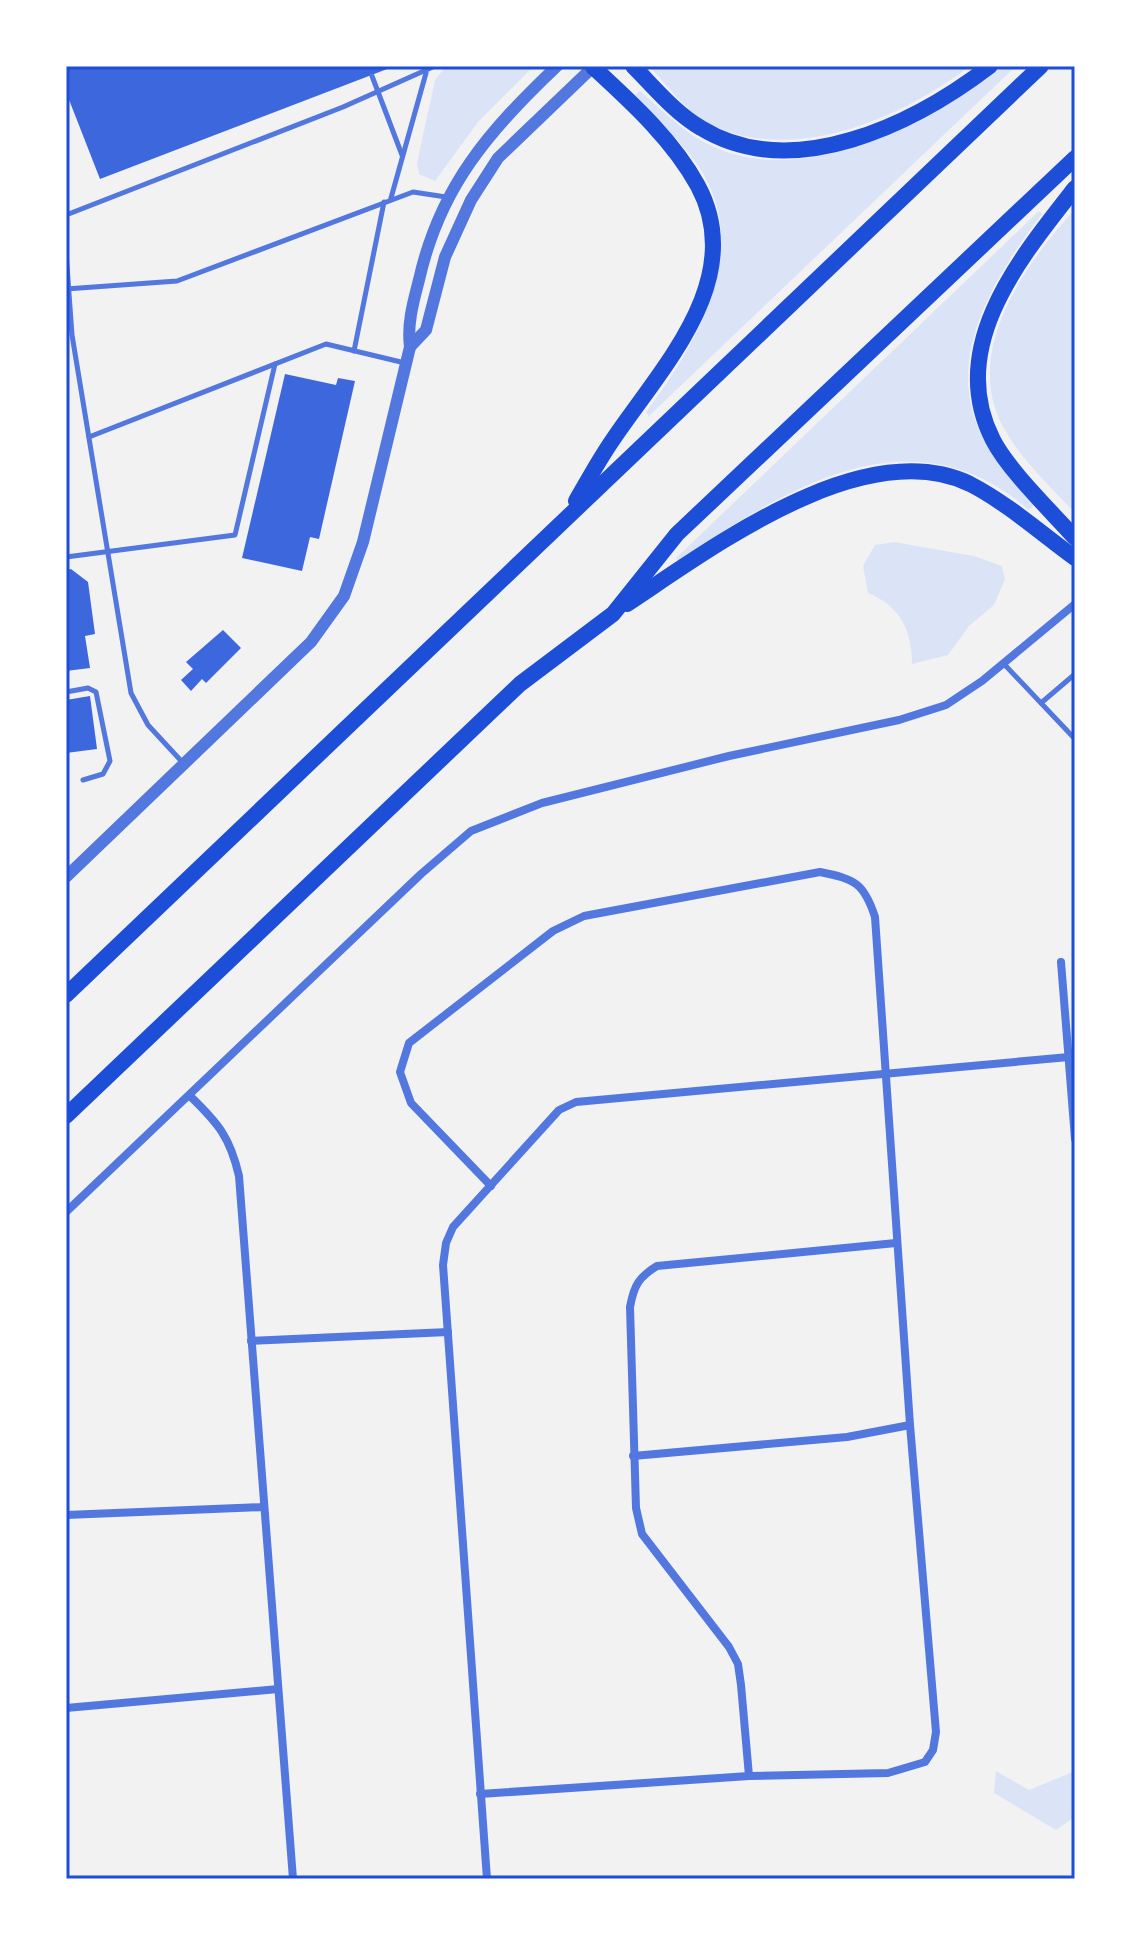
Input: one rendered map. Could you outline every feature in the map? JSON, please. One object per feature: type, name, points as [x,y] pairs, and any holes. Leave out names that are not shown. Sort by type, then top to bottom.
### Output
[{"type":"highway","points":[[564,520],[615,437],[679,348],[695,318],[711,257],[710,220],[700,189],[689,171],[641,112],[593,66]]},
{"type":"highway","points":[[633,66],[699,127],[746,146],[793,150],[822,146],[882,128],[943,98],[990,66]]},
{"type":"highway","points":[[66,995],[1041,66]]},
{"type":"highway","points":[[613,614],[677,534],[1075,158]]},
{"type":"highway","points":[[1075,188],[1021,258],[994,306],[978,354],[980,399],[993,440],[1075,538]]},
{"type":"highway","points":[[66,1116],[520,684],[613,614],[750,523],[821,491],[874,476],[924,472],[969,484],[1075,558]]},
{"type":"street","points":[[66,877],[311,642],[344,596],[363,542],[407,363],[410,347],[407,329],[421,270],[446,197],[478,147],[557,66]]},
{"type":"street","points":[[410,347],[426,330],[445,257],[471,200],[498,158],[593,66]]},
{"type":"street","points":[[66,1212],[421,874],[471,831],[542,803],[946,705],[1003,664],[1075,604]]},
{"type":"street","points":[[480,1794],[749,1776],[888,1773],[925,1762],[933,1750],[936,1732],[883,1072],[875,917],[867,891],[846,878],[820,872],[584,916],[553,931],[409,1043],[401,1059],[403,1086],[411,1103],[491,1186]]},
{"type":"street","points":[[1061,962],[1075,1139]]},
{"type":"street","points":[[487,1879],[443,1265],[446,1243],[453,1227],[559,1110],[576,1102],[1069,1057]]},
{"type":"street","points":[[190,1096],[219,1124],[232,1146],[235,1161],[293,1879]]},
{"type":"street","points":[[749,1776],[738,1664],[729,1647],[642,1534],[636,1508],[633,1456],[630,1307],[639,1277],[657,1266],[896,1243]]},
{"type":"street","points":[[251,1341],[448,1332]]},
{"type":"street","points":[[633,1456],[847,1437],[910,1425]]},
{"type":"street","points":[[66,1515],[264,1507]]},
{"type":"street","points":[[66,1708],[278,1689]]},
{"type":"lane","points":[[66,215],[435,66]]},
{"type":"lane","points":[[354,351],[388,200],[426,72]]},
{"type":"lane","points":[[372,76],[403,156]]},
{"type":"lane","points":[[68,289],[177,281],[413,192],[446,197]]},
{"type":"lane","points":[[66,252],[72,335],[131,693],[148,725],[184,765]]},
{"type":"lane","points":[[89,437],[326,344],[407,363]]},
{"type":"lane","points":[[66,557],[235,535],[275,364]]},
{"type":"lane","points":[[1003,664],[1075,739]]},
{"type":"lane","points":[[1041,703],[1075,674]]},
{"type":"lane","points":[[66,692],[88,688],[96,692],[110,761],[103,774],[83,780]]},
{"type":"shaded area","points":[[446,66],[534,66],[478,122],[435,181],[419,174],[417,163],[435,80]]},
{"type":"shaded area","points":[[649,66],[970,66],[911,103],[878,119],[844,131],[808,138],[773,140],[739,135],[706,122],[683,104]]},
{"type":"shaded area","points":[[1004,66],[1016,66],[649,416],[646,412],[684,356],[700,326],[720,261],[721,228],[714,196],[697,164],[635,95],[640,91],[702,141],[740,156],[779,160],[820,156],[900,129],[973,88]]},
{"type":"shaded area","points":[[1075,209],[1075,513],[1035,471],[1008,436],[992,394],[990,365],[995,336],[1021,280]]},
{"type":"shaded area","points":[[1039,211],[1042,214],[1008,263],[980,318],[971,347],[968,377],[971,406],[982,435],[1000,462],[1036,503],[1029,510],[984,480],[940,464],[895,462],[850,470],[805,486],[762,508],[678,561],[676,558]]},
{"type":"shaded area","points":[[894,542],[974,556],[1002,566],[1005,579],[994,605],[969,626],[948,655],[912,664],[910,640],[902,621],[888,605],[868,593],[863,566],[875,545]]},
{"type":"shaded area","points":[[996,1771],[1029,1790],[1075,1771],[1075,1817],[1056,1830],[994,1793]]},
{"type":"building","points":[[66,66],[395,66],[100,179],[66,92]]},
{"type":"building","points":[[285,374],[336,385],[338,378],[355,381],[319,539],[310,537],[302,571],[242,558]]},
{"type":"building","points":[[71,569],[88,582],[95,634],[85,636],[90,668],[66,671],[66,570]]},
{"type":"building","points":[[223,630],[241,648],[206,683],[202,679],[191,691],[181,680],[193,669],[186,662]]},
{"type":"building","points":[[90,696],[97,749],[66,753],[66,700]]}]
